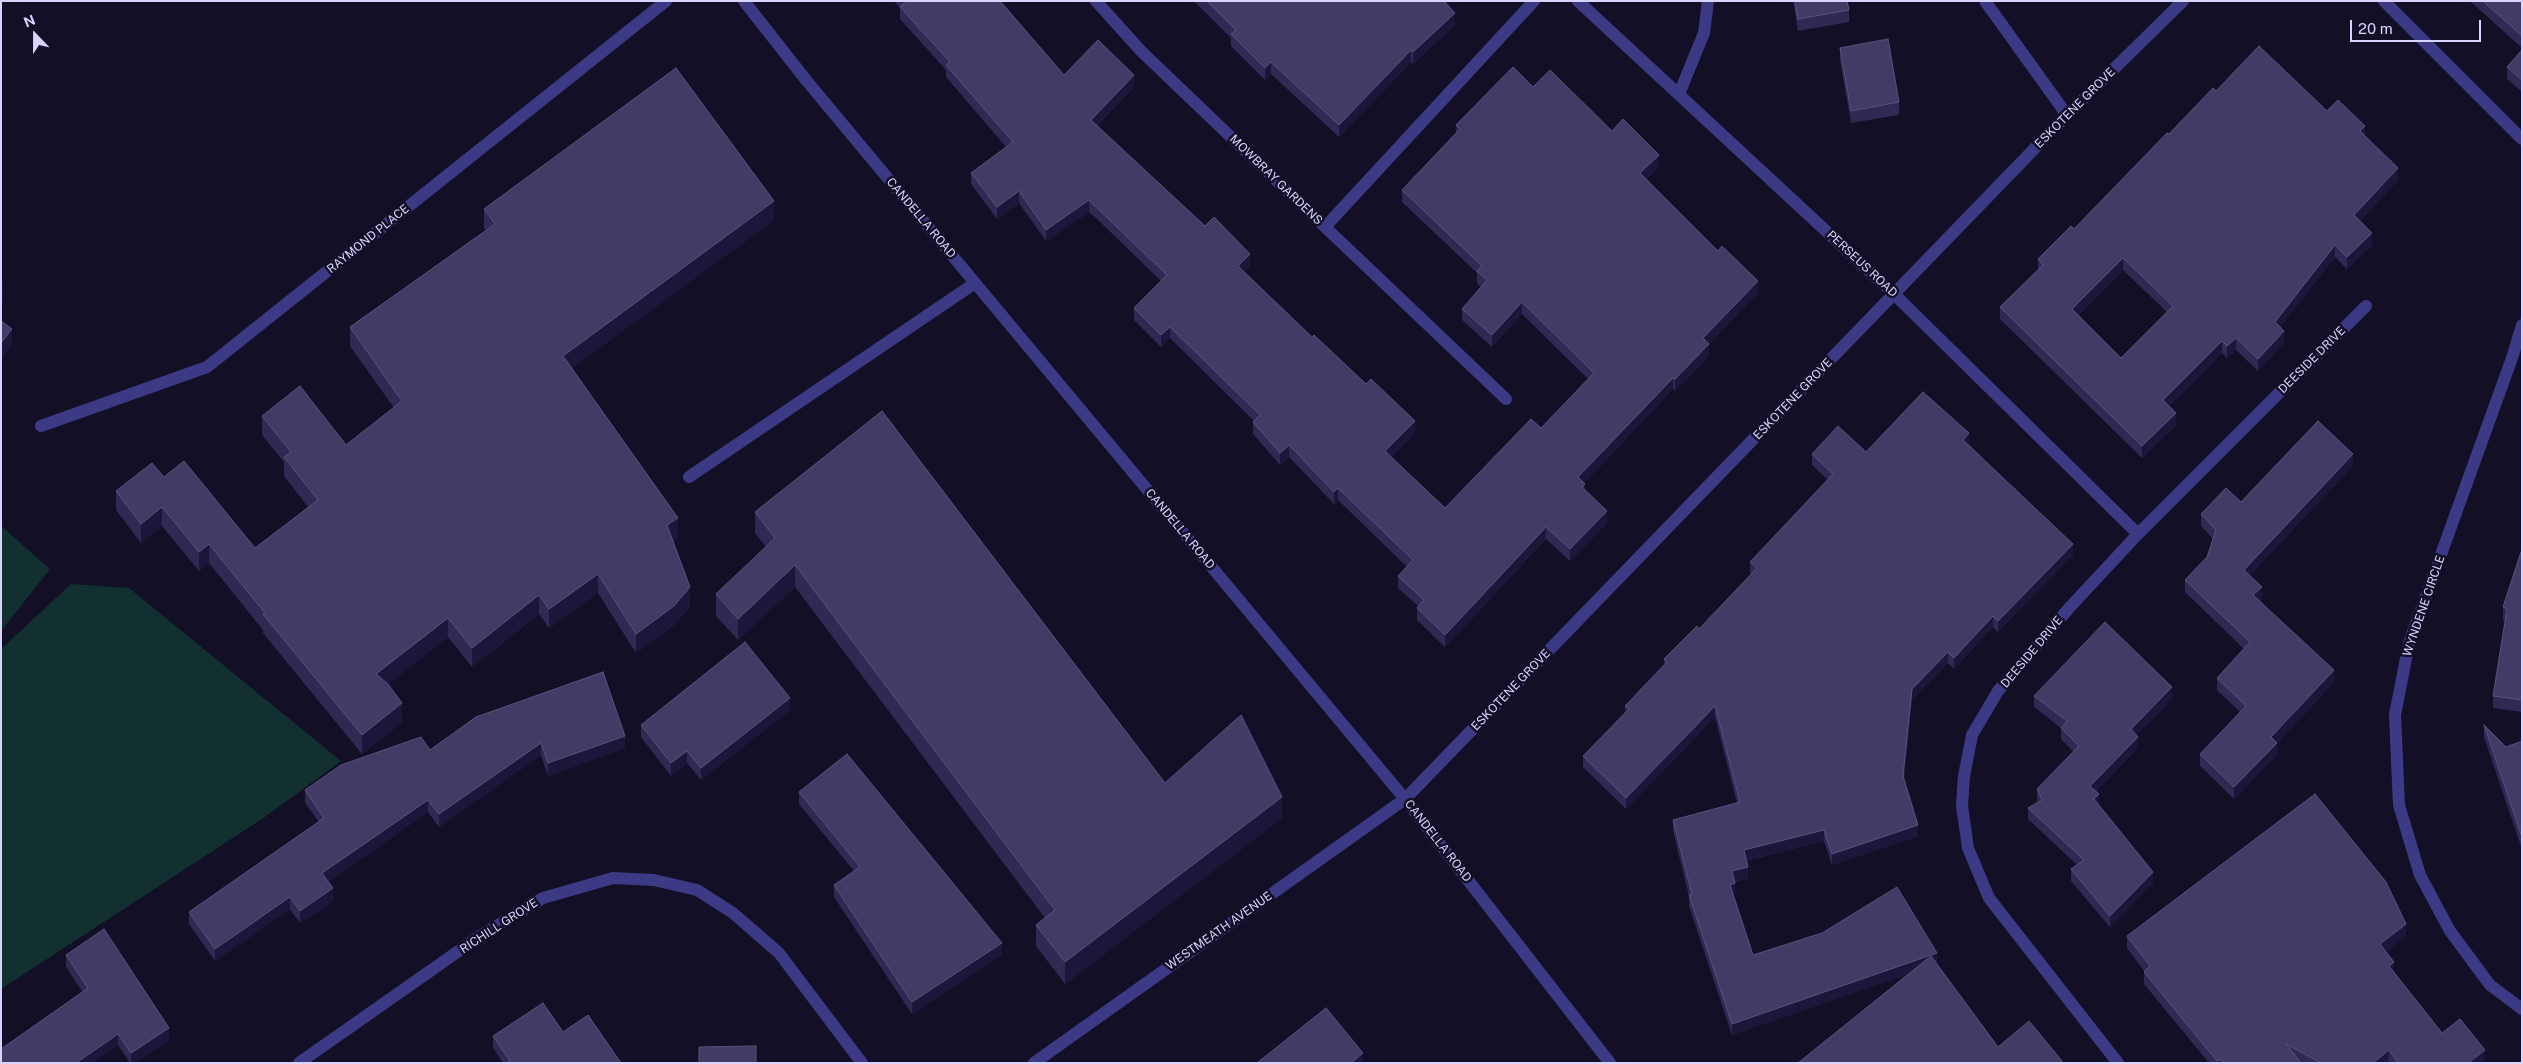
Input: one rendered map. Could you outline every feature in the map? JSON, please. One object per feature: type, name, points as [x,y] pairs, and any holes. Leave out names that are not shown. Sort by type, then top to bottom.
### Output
[{"type":"street","name":"RAYMOND PLACE","points":[[41,426],[207,367],[666,1]]},
{"type":"street","name":"CANDELLA ROAD","points":[[744,1],[806,80],[1405,799],[1610,1063]]},
{"type":"street","name":"MOWBRAY GARDENS","points":[[1096,1],[1141,52],[1325,227],[1534,1]]},
{"type":"street","name":"PERSEUS ROAD","points":[[1578,1],[1894,294],[2138,534]]},
{"type":"street","points":[[1679,94],[1704,33],[1708,1]]},
{"type":"street","points":[[1985,1],[2067,115]]},
{"type":"street","name":"ESKOTENE GROVE","points":[[1405,799],[2067,115],[2182,1]]},
{"type":"street","points":[[2384,1],[2522,139]]},
{"type":"street","points":[[1325,227],[1506,399]]},
{"type":"street","points":[[689,476],[976,283]]},
{"type":"street","name":"DEESIDE DRIVE","points":[[2118,1063],[1989,898],[1968,848],[1962,806],[1964,776],[1972,735],[1998,691],[2070,607],[2138,534],[2366,306]]},
{"type":"street","name":"WYNDENE CIRCLE","points":[[2522,325],[2512,358],[2408,643],[2395,715],[2399,805],[2420,875],[2450,931],[2490,985],[2522,1009]]},
{"type":"street","name":"WESTMEATH AVENUE","points":[[1034,1063],[1405,799]]},
{"type":"street","name":"RICHILL GROVE","points":[[299,1063],[480,936],[544,898],[613,878],[654,880],[697,890],[733,912],[779,953],[862,1063]]},
{"type":"green space","points":[[1,526],[50,569],[1,631]]},
{"type":"green space","points":[[71,584],[129,588],[341,761],[265,817],[1,989],[1,649]]},
{"type":"building","points":[[905,1],[1000,1],[1064,75],[1098,40],[1134,75],[1091,120],[1205,226],[1214,217],[1250,254],[1238,266],[1312,337],[1314,335],[1366,384],[1371,379],[1415,421],[1385,451],[1445,508],[1531,419],[1541,428],[1594,373],[1522,302],[1492,335],[1462,309],[1487,280],[1477,271],[1482,266],[1402,190],[1460,129],[1456,125],[1513,67],[1533,87],[1550,70],[1612,131],[1623,119],[1659,155],[1640,173],[1718,251],[1722,246],[1758,281],[1703,338],[1709,344],[1675,379],[1673,378],[1578,477],[1585,484],[1582,487],[1607,511],[1570,549],[1546,527],[1445,635],[1417,608],[1424,600],[1398,576],[1413,560],[1338,488],[1334,492],[1289,445],[1280,453],[1253,422],[1260,415],[1170,327],[1161,335],[1134,308],[1167,275],[1089,200],[1046,230],[1019,191],[997,207],[971,173],[1013,142],[946,65],[950,62],[900,7]]},
{"type":"building","points":[[1207,1],[1444,1],[1455,13],[1413,52],[1411,50],[1339,125],[1271,62],[1265,68],[1231,34],[1236,30]]},
{"type":"building","points":[[1795,1],[1847,1],[1849,10],[1798,19]]},
{"type":"building","points":[[2483,1],[2522,1],[2522,36]]},
{"type":"building","points":[[1888,39],[1899,102],[1851,111],[1840,48]]},
{"type":"building","points":[[2259,46],[2327,111],[2338,100],[2365,126],[2360,131],[2398,168],[2354,215],[2372,233],[2347,257],[2335,245],[2275,322],[2284,331],[2258,359],[2236,338],[2227,346],[2222,341],[2163,400],[2176,413],[2142,446],[2000,307],[2043,265],[2038,259],[2071,226],[2074,229],[2213,88],[2216,91]],"holes":[[[2123,258],[2173,306],[2121,358],[2072,309]]]},
{"type":"building","points":[[2522,50],[2522,80],[2507,67]]},
{"type":"building","points":[[676,68],[774,201],[563,356],[678,518],[667,525],[690,587],[674,606],[636,634],[598,574],[549,609],[539,595],[472,648],[448,618],[376,674],[388,684],[402,703],[362,735],[263,614],[265,613],[209,544],[199,552],[162,507],[141,524],[116,491],[152,463],[164,477],[184,461],[255,548],[318,500],[284,457],[291,452],[262,416],[300,386],[346,445],[402,401],[350,327],[495,224],[484,209]]},
{"type":"building","points":[[1,321],[12,329],[1,343]]},
{"type":"building","points":[[1923,392],[1969,433],[1963,440],[2073,544],[1998,621],[1993,616],[1954,658],[1948,652],[1912,689],[1903,776],[1918,825],[1832,854],[1824,830],[1744,850],[1748,867],[1732,871],[1735,883],[1730,885],[1753,955],[1822,933],[1897,887],[1937,953],[1732,1024],[1689,895],[1692,894],[1673,820],[1740,802],[1715,706],[1626,798],[1583,756],[1629,709],[1625,706],[1667,662],[1664,659],[1697,626],[1699,629],[1757,568],[1750,562],[1833,474],[1812,454],[1838,426],[1866,452]]},
{"type":"building","points":[[882,411],[1165,783],[1241,715],[1282,797],[1065,962],[1036,925],[1055,910],[795,565],[738,619],[716,594],[775,538],[755,512]]},
{"type":"building","points":[[2318,421],[2353,454],[2244,570],[2262,587],[2253,595],[2334,670],[2271,737],[2277,743],[2234,787],[2200,754],[2246,706],[2217,678],[2250,642],[2185,580],[2207,557],[2216,530],[2201,514],[2226,488],[2241,502]]},
{"type":"building","points":[[2522,549],[2522,700],[2493,696],[2507,609],[2503,607]]},
{"type":"building","points":[[2105,622],[2172,687],[2131,729],[2138,737],[2090,786],[2099,794],[2094,799],[2153,872],[2110,916],[2071,869],[2084,860],[2028,808],[2042,800],[2037,789],[2079,746],[2061,728],[2067,721],[2034,696]]},
{"type":"building","points":[[745,642],[790,698],[701,768],[687,751],[671,763],[641,725]]},
{"type":"building","points":[[603,672],[625,736],[548,763],[541,743],[439,814],[428,800],[322,873],[333,888],[300,911],[290,897],[215,949],[189,912],[324,818],[305,790],[341,765],[421,737],[430,750],[476,717]]},
{"type":"building","points":[[2484,725],[2506,747],[2522,741],[2522,837]]},
{"type":"building","points":[[847,754],[1002,943],[912,1002],[834,885],[860,867],[799,792]]},
{"type":"building","points":[[2315,794],[2386,882],[2406,924],[2380,944],[2394,962],[2389,966],[2442,1033],[2460,1019],[2485,1050],[2468,1063],[2398,1063],[2389,1050],[2373,1063],[2321,1063],[2286,1044],[2301,1063],[2224,1063],[2220,1059],[2217,1061],[2144,972],[2150,966],[2127,936]]},
{"type":"building","points":[[104,929],[169,1028],[131,1053],[118,1034],[76,1063],[1,1063],[1,1049],[88,988],[66,955]]},
{"type":"building","points":[[1931,956],[1998,1047],[2029,1021],[2062,1061],[2060,1063],[1798,1063]]},
{"type":"building","points":[[543,1003],[563,1032],[588,1015],[621,1063],[507,1063],[510,1061],[493,1036]]},
{"type":"building","points":[[1326,1008],[1363,1053],[1351,1063],[1257,1063]]},
{"type":"building","points":[[756,1046],[756,1063],[699,1063],[699,1047]]}]
